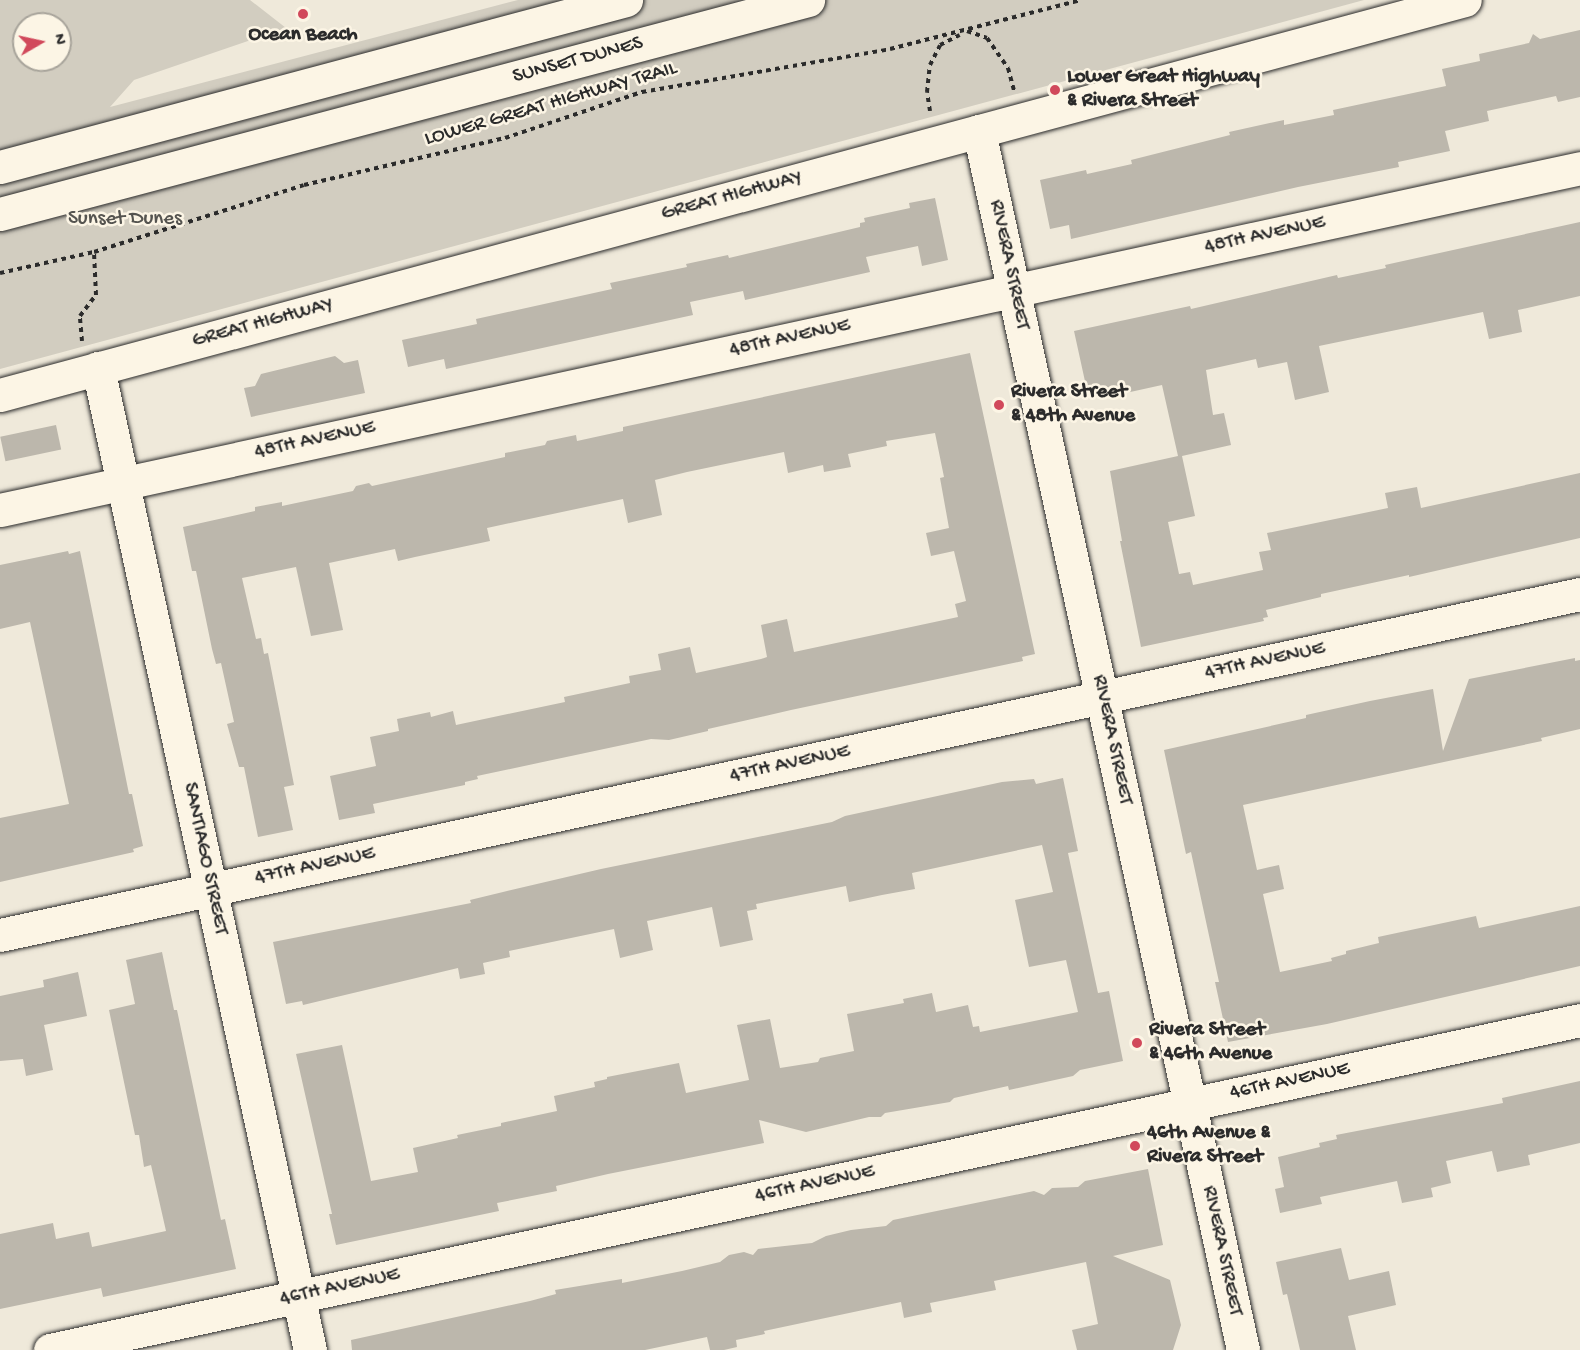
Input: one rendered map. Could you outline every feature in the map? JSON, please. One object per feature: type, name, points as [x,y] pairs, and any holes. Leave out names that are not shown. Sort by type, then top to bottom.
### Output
[{"type":"street","points":[[0,166],[626,0]]},
{"type":"street","name":"SUNSET DUNES","points":[[0,214],[808,0]]},
{"type":"street","name":"GREAT HIGHWAY","points":[[0,395],[1465,0]]},
{"type":"street","name":"RIVERA STREET","points":[[980,130],[1243,1350]]},
{"type":"street","name":"48TH AVENUE","points":[[0,510],[1580,168]]},
{"type":"street","name":"SANTIAGO STREET","points":[[98,368],[310,1350]]},
{"type":"street","name":"47TH AVENUE","points":[[0,935],[1580,594]]},
{"type":"street","name":"46TH AVENUE","points":[[50,1350],[1580,1020]]},
{"type":"path","name":"LOWER GREAT HIGHWAY TRAIL","points":[[0,273],[94,252],[304,185],[505,138],[642,92],[690,82],[832,60],[967,31],[1081,0]]},
{"type":"path","points":[[931,117],[927,92],[930,65],[940,45],[967,31],[987,38],[1008,68],[1015,95]]},
{"type":"path","points":[[72,345],[82,342],[80,316],[96,296],[94,252]]},
{"type":"green space","name":"Sunset Dunes","points":[[0,0],[250,0],[286,28],[134,80],[110,107],[518,0],[1364,0],[0,369]]},
{"type":"building","points":[[1580,30],[1580,97],[1558,102],[1556,96],[1487,111],[1489,121],[1445,131],[1450,151],[1398,162],[1399,167],[1298,187],[1071,239],[1069,225],[1050,229],[1040,180],[1086,170],[1087,174],[1132,164],[1131,160],[1230,135],[1229,132],[1284,120],[1284,125],[1334,115],[1333,110],[1446,86],[1442,69],[1480,61],[1479,54],[1529,43],[1533,34],[1540,39]]},
{"type":"building","points":[[935,198],[948,260],[922,266],[918,246],[866,257],[870,272],[745,300],[743,291],[690,302],[693,315],[446,369],[444,359],[408,367],[402,340],[477,324],[476,319],[612,289],[610,283],[687,267],[686,264],[728,255],[729,258],[860,227],[860,223],[865,222],[864,218],[910,208],[909,203]]},
{"type":"building","points":[[1580,222],[1580,296],[1518,310],[1522,332],[1489,339],[1483,312],[1319,346],[1329,392],[1295,400],[1287,362],[1258,368],[1256,359],[1206,370],[1213,415],[1224,413],[1231,445],[1182,456],[1195,516],[1168,522],[1179,574],[1190,572],[1193,585],[1263,570],[1259,552],[1271,550],[1267,533],[1388,508],[1385,493],[1417,487],[1421,508],[1580,473],[1580,538],[1409,577],[1409,575],[1321,594],[1321,597],[1266,610],[1268,617],[1263,618],[1264,621],[1141,647],[1120,541],[1122,541],[1110,471],[1178,456],[1162,385],[1103,398],[1102,392],[1088,395],[1074,331],[1190,306],[1191,309],[1337,275],[1338,278],[1386,268],[1385,265]]},
{"type":"building","points":[[970,353],[1035,654],[1022,657],[1023,661],[791,710],[669,740],[651,739],[477,776],[478,779],[465,782],[465,785],[373,804],[375,813],[339,820],[330,776],[376,766],[370,737],[399,731],[397,719],[430,712],[431,717],[453,711],[456,725],[565,702],[564,697],[630,683],[629,676],[661,670],[658,654],[690,647],[696,673],[761,659],[767,657],[761,625],[787,619],[794,652],[958,617],[955,604],[966,601],[954,551],[931,556],[926,533],[949,528],[940,478],[944,477],[935,433],[886,441],[887,446],[848,454],[851,467],[824,472],[823,465],[788,473],[784,452],[687,472],[655,480],[662,515],[628,523],[623,499],[487,528],[490,541],[398,561],[395,549],[329,563],[343,630],[311,636],[296,567],[242,578],[256,639],[261,638],[264,654],[268,653],[294,785],[284,787],[293,830],[258,837],[244,767],[239,767],[227,724],[234,722],[221,663],[216,664],[196,571],[192,571],[183,527],[255,511],[255,507],[282,502],[282,506],[353,491],[356,486],[369,483],[372,486],[505,457],[505,453],[545,445],[547,441],[576,435],[577,441],[623,431],[623,427]]},
{"type":"building","points":[[335,356],[344,363],[358,360],[365,393],[251,417],[244,388],[255,386],[261,374]]},
{"type":"building","points":[[56,425],[61,449],[5,461],[0,437]]},
{"type":"building","points":[[68,551],[69,554],[80,551],[129,794],[132,794],[143,846],[133,849],[134,852],[0,882],[0,818],[69,804],[30,622],[0,629],[0,565]]},
{"type":"building","points":[[1575,658],[1575,661],[1580,660],[1580,729],[1541,738],[1542,741],[1243,805],[1257,870],[1279,865],[1284,889],[1263,894],[1280,972],[1332,961],[1331,958],[1346,954],[1346,951],[1379,943],[1378,937],[1476,916],[1479,928],[1580,906],[1580,966],[1327,1024],[1228,1042],[1215,982],[1219,982],[1191,852],[1186,854],[1164,750],[1306,718],[1306,715],[1433,689],[1443,751],[1469,679]]},
{"type":"building","points":[[1063,778],[1078,851],[1068,853],[1098,993],[1109,991],[1123,1061],[1080,1070],[1073,1076],[1009,1090],[1008,1086],[954,1098],[950,1102],[885,1113],[881,1117],[869,1117],[806,1132],[759,1120],[764,1143],[556,1186],[557,1191],[497,1203],[499,1211],[336,1245],[329,1214],[332,1214],[296,1054],[342,1045],[371,1181],[418,1172],[413,1148],[458,1138],[457,1135],[501,1126],[501,1123],[557,1111],[554,1096],[595,1087],[594,1082],[607,1079],[607,1077],[679,1063],[686,1093],[749,1080],[737,1025],[770,1019],[780,1068],[818,1062],[820,1058],[854,1051],[847,1014],[904,1003],[903,999],[932,993],[936,1012],[968,1005],[973,1027],[979,1026],[980,1032],[1078,1012],[1066,960],[1029,967],[1015,900],[1053,892],[1042,845],[912,873],[915,889],[849,902],[846,886],[756,904],[757,909],[747,911],[753,940],[720,947],[712,907],[647,921],[653,950],[620,958],[614,929],[509,951],[510,957],[483,963],[485,974],[460,979],[458,968],[303,1005],[302,1001],[286,1004],[273,942],[471,903],[470,900],[601,869],[832,822],[845,816],[1002,782],[1034,779],[1036,784]]},
{"type":"building","points":[[162,952],[174,1010],[177,1010],[221,1220],[225,1219],[236,1269],[103,1297],[101,1288],[0,1309],[0,1234],[53,1223],[56,1239],[89,1232],[92,1247],[166,1231],[151,1165],[144,1167],[139,1135],[135,1135],[109,1010],[135,1004],[126,960]]},
{"type":"building","points":[[78,972],[87,1016],[44,1025],[53,1070],[26,1076],[23,1059],[0,1061],[0,996],[44,987],[43,980]]},
{"type":"building","points":[[1580,1081],[1580,1143],[1528,1155],[1530,1165],[1497,1172],[1492,1151],[1446,1161],[1451,1183],[1431,1188],[1433,1197],[1402,1203],[1397,1181],[1320,1197],[1322,1204],[1280,1213],[1275,1189],[1284,1187],[1278,1157],[1320,1147],[1319,1143],[1337,1139],[1336,1135],[1503,1103],[1502,1098]]},
{"type":"building","points":[[1148,1169],[1163,1245],[1113,1256],[1170,1280],[1181,1325],[1173,1350],[1077,1350],[1072,1330],[1098,1324],[1086,1262],[994,1281],[996,1290],[930,1303],[932,1312],[904,1318],[901,1302],[764,1331],[765,1334],[736,1340],[737,1347],[724,1350],[710,1350],[707,1337],[645,1350],[352,1350],[351,1340],[530,1301],[556,1294],[555,1290],[622,1279],[622,1283],[682,1271],[720,1262],[729,1255],[744,1252],[753,1255],[758,1249],[812,1243],[826,1236],[851,1230],[886,1226],[893,1220],[1034,1191],[1044,1195],[1052,1188],[1078,1187],[1085,1181]]},
{"type":"building","points":[[1341,1248],[1349,1280],[1389,1271],[1396,1305],[1348,1316],[1356,1350],[1300,1350],[1287,1294],[1283,1295],[1276,1262]]},
{"type":"place","name":"Ocean Beach","points":[[303,14]]},
{"type":"place","name":"Lower Great Highway & Rivera Street","points":[[1055,90]]},
{"type":"place","name":"Rivera Street & 48th Avenue","points":[[999,405]]},
{"type":"place","name":"Rivera Street & 46th Avenue","points":[[1137,1043]]},
{"type":"place","name":"46th Avenue & Rivera Street","points":[[1135,1146]]}]
